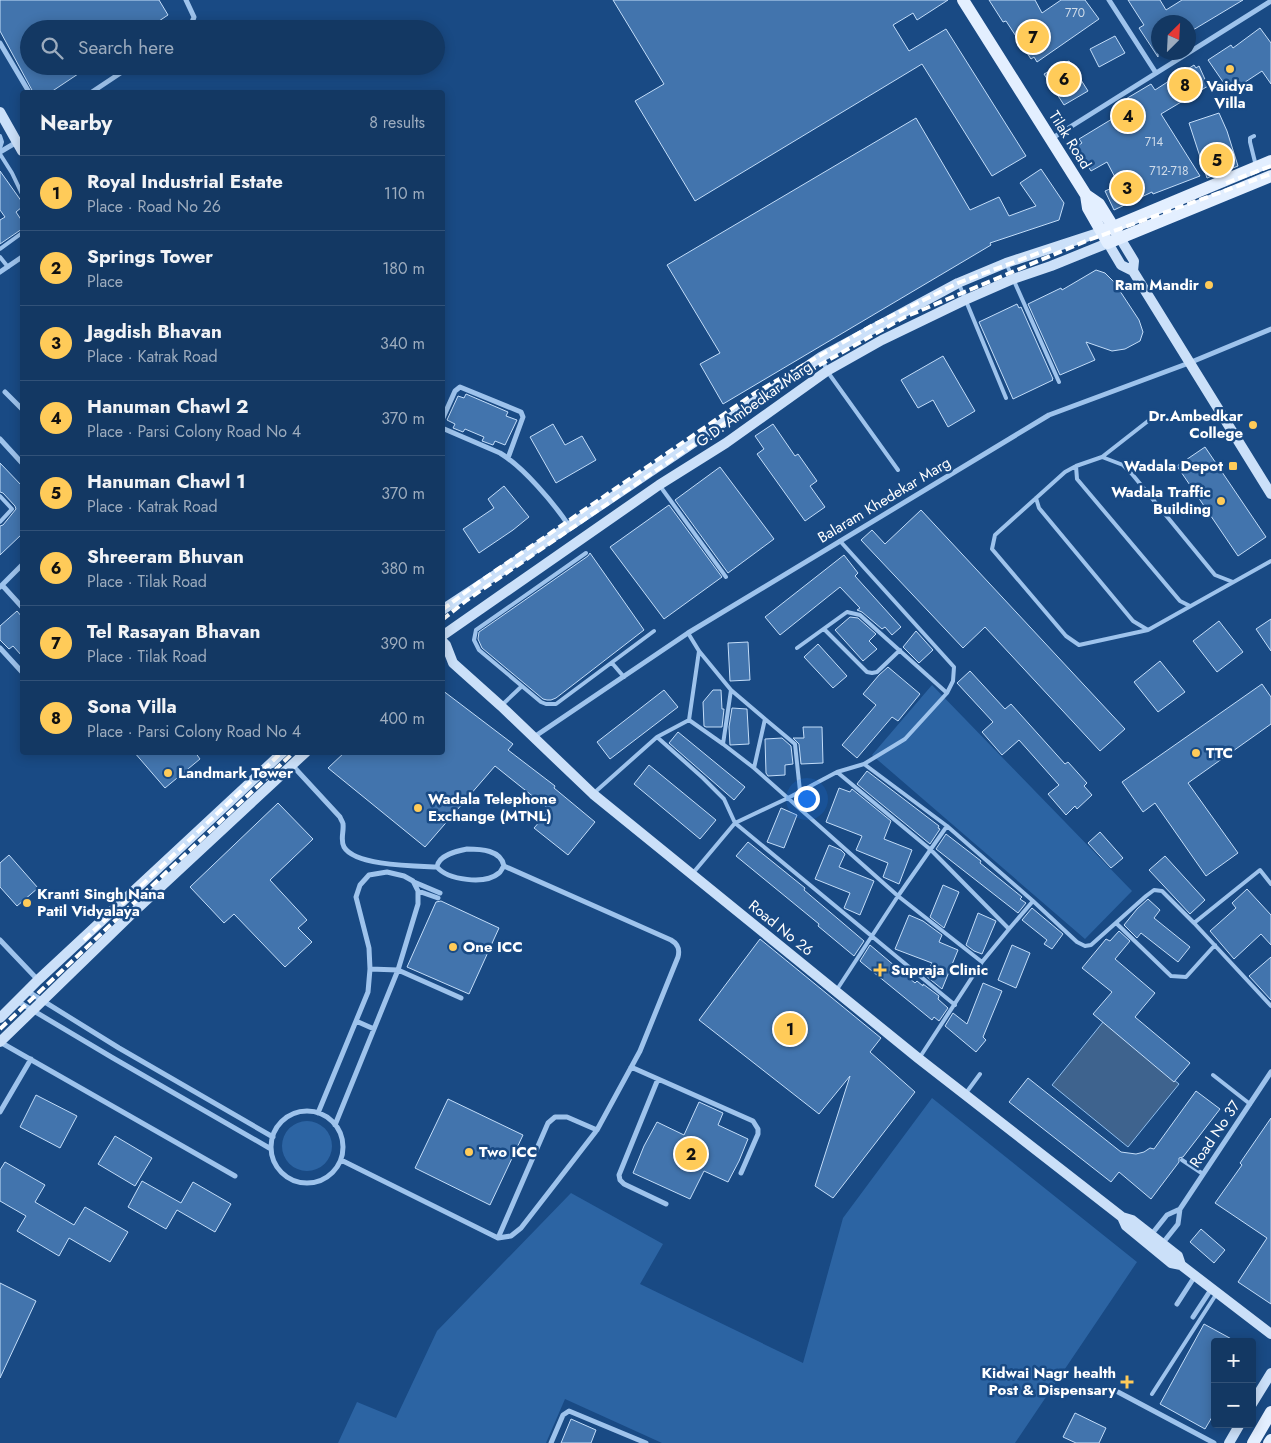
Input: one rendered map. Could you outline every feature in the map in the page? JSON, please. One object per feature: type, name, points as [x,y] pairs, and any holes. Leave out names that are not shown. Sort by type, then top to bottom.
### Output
[{"type":"main road","name":"Tilak Road","points":[[963,0],[1086,195],[1088,208],[1110,235]]},
{"type":"main road","points":[[0,112],[20,142]]},
{"type":"main road","points":[[1110,235],[1170,203],[1271,161]]},
{"type":"main road","points":[[1110,235],[1176,215],[1266,178]]},
{"type":"main road","points":[[1170,203],[1176,215]]},
{"type":"main road","points":[[1110,235],[1134,261],[1133,271],[1271,494]]},
{"type":"main road","name":"G.D. Ambedkar Marg","points":[[445,608],[821,357],[958,283],[1006,263],[1085,237],[1110,235]]},
{"type":"main road","name":"G.D. Ambedkar Marg","points":[[445,634],[660,485],[747,428],[827,371],[882,340],[965,300],[1013,279],[1051,266],[1110,235]]},
{"type":"main road","points":[[736,414],[747,428]]},
{"type":"main road","points":[[573,524],[586,536]]},
{"type":"main road","name":"Road No 26","points":[[445,644],[453,662],[502,706],[593,794],[918,1058],[1122,1218],[1126,1226],[1149,1238],[1160,1247],[1171,1262],[1181,1265],[1271,1334]]},
{"type":"main road","points":[[445,660],[453,662]]},
{"type":"main road","points":[[0,1018],[38,980],[280,755]]},
{"type":"main road","points":[[0,1042],[139,906],[298,757]]},
{"type":"main road","points":[[128,896],[139,906]]},
{"type":"main road","points":[[1256,1397],[1271,1373]]},
{"type":"main road","points":[[1253,1443],[1271,1412]]},
{"type":"main road","points":[[1229,1443],[1238,1428]]},
{"type":"street","points":[[186,0],[194,17],[193,20]]},
{"type":"street","points":[[1109,0],[1156,73]]},
{"type":"street","points":[[1050,139],[1271,1]]},
{"type":"street","points":[[0,44],[28,90]]},
{"type":"street","points":[[95,90],[118,75]]},
{"type":"street","points":[[0,153],[20,144]]},
{"type":"street","points":[[0,272],[20,258]]},
{"type":"street","name":"Balaram Khedekar Marg","points":[[534,737],[688,633],[1049,415],[1189,363],[1271,329]]},
{"type":"street","points":[[445,414],[456,391],[460,387],[521,412],[523,417],[508,458]]},
{"type":"street","points":[[5,392],[20,407]]},
{"type":"street","points":[[445,429],[508,458],[573,524]]},
{"type":"street","points":[[0,439],[20,458]]},
{"type":"street","points":[[20,567],[1,586],[20,605]]},
{"type":"street","points":[[0,648],[20,670]]},
{"type":"street","points":[[298,757],[340,817],[343,825],[342,843],[345,849],[359,858],[372,862],[436,867],[446,874],[468,880],[494,876],[500,873],[504,866]]},
{"type":"street","points":[[341,1160],[498,1238],[511,1236],[521,1228],[597,1130],[640,1051],[678,957],[678,946],[671,940],[504,866],[498,855],[482,849],[467,849],[454,852],[439,860],[436,867]]},
{"type":"street","points":[[318,1113],[368,992],[369,948],[356,897],[360,885],[369,875],[387,872],[404,876],[439,895],[418,891]]},
{"type":"street","points":[[335,1125],[398,970],[418,904],[418,891],[413,881]]},
{"type":"street","points":[[0,940],[38,980]]},
{"type":"street","points":[[370,969],[398,970],[461,998]]},
{"type":"street","points":[[27,991],[119,1048],[273,1138]]},
{"type":"street","points":[[17,1001],[271,1149]]},
{"type":"street","points":[[356,1021],[374,1029]]},
{"type":"street","points":[[0,1042],[235,1176]]},
{"type":"street","points":[[0,1112],[30,1059]]},
{"type":"street","points":[[632,1067],[753,1121],[758,1128],[758,1134],[741,1173]]},
{"type":"street","name":"Road No 37","points":[[1160,1247],[1178,1224],[1180,1209],[1271,1072]]},
{"type":"street","points":[[658,1079],[620,1174],[620,1180],[624,1184],[666,1204]]},
{"type":"street","points":[[308,1111],[318,1113],[331,1120],[339,1130],[343,1142],[343,1154],[339,1165],[332,1174],[312,1184],[300,1183],[289,1179],[280,1172],[274,1162],[271,1149],[273,1138],[276,1128],[290,1116],[308,1111]]},
{"type":"street","points":[[498,1238],[548,1123],[555,1117],[567,1117],[597,1130]]},
{"type":"street","name":"Road No 37","points":[[1149,1238],[1167,1215],[1180,1209]]},
{"type":"street","points":[[1176,1304],[1195,1276]]},
{"type":"street","points":[[1193,1317],[1214,1290]]},
{"type":"street","points":[[1118,1392],[1214,1443]]},
{"type":"street","points":[[551,1443],[563,1415],[569,1411],[646,1443]]},
{"type":"lane","points":[[0,136],[2,142],[0,148]]},
{"type":"lane","points":[[1254,136],[1250,138],[1250,142],[1256,167],[1266,178]]},
{"type":"lane","points":[[0,153],[20,190]]},
{"type":"lane","points":[[0,249],[20,234]]},
{"type":"lane","points":[[0,257],[8,267]]},
{"type":"lane","points":[[1006,263],[1059,382]]},
{"type":"lane","points":[[958,283],[1006,398]]},
{"type":"lane","points":[[821,357],[827,371],[898,470]]},
{"type":"lane","points":[[1156,414],[1102,457],[1065,472],[994,535],[992,549],[1066,636],[1079,645],[1148,630],[1271,561]]},
{"type":"lane","points":[[1102,457],[1123,465],[1215,575],[1233,582]]},
{"type":"lane","points":[[1076,466],[1077,479],[1180,601],[1190,606]]},
{"type":"lane","points":[[660,485],[726,577]]},
{"type":"lane","points":[[0,496],[12,509],[0,522]]},
{"type":"lane","points":[[1036,498],[1039,508],[1133,622],[1148,630]]},
{"type":"lane","points":[[692,875],[735,822],[788,798],[837,772],[864,764],[906,738],[947,693],[953,681],[954,667],[840,541]]},
{"type":"lane","points":[[586,553],[476,630],[474,640],[479,650],[541,702],[556,704],[654,631]]},
{"type":"lane","points":[[548,562],[556,574]]},
{"type":"lane","points":[[797,648],[847,612],[855,613],[860,615],[947,693]]},
{"type":"lane","points":[[824,629],[867,672],[877,672],[900,650]]},
{"type":"lane","points":[[688,633],[699,651],[731,690],[795,744],[800,791]]},
{"type":"lane","points":[[689,720],[699,651]]},
{"type":"lane","points":[[612,663],[624,677]]},
{"type":"lane","points":[[502,706],[522,686]]},
{"type":"lane","points":[[723,744],[731,690]]},
{"type":"lane","points":[[754,768],[765,719]]},
{"type":"lane","points":[[593,794],[657,737],[689,720]]},
{"type":"lane","points":[[689,720],[754,768],[898,896],[982,962]]},
{"type":"lane","points":[[657,737],[704,778],[724,799],[735,822],[955,1005]]},
{"type":"lane","points":[[864,764],[947,826],[1077,942],[1085,946],[1091,945],[1146,896],[1154,890],[1162,890],[1271,1006]]},
{"type":"lane","points":[[837,772],[930,850],[1009,929]]},
{"type":"lane","points":[[836,991],[898,896],[947,826]]},
{"type":"lane","points":[[1194,923],[1260,870],[1271,884]]},
{"type":"lane","points":[[918,1058],[982,962],[1033,901]]},
{"type":"lane","points":[[1116,922],[1171,976],[1186,976],[1215,945]]},
{"type":"lane","points":[[964,1094],[980,1074]]},
{"type":"lane","points":[[1213,1075],[1250,1104]]},
{"type":"lane","points":[[1182,1160],[1203,1174]]},
{"type":"lane","points":[[1152,1394],[1214,1290]]},
{"type":"shaded area","points":[[932,685],[1132,891],[1085,939],[872,755]]},
{"type":"shaded area","points":[[1103,1022],[1179,1084],[1128,1147],[1052,1085]]},
{"type":"shaded area","points":[[932,1098],[1137,1262],[1015,1443],[662,1443],[565,1399],[546,1443],[338,1443],[357,1402],[396,1418],[437,1331],[571,1193],[663,1244],[640,1284],[803,1363],[843,1218]]},
{"type":"shaded area","points":[[307,1121],[316,1123],[327,1132],[332,1146],[330,1155],[321,1166],[307,1171],[298,1169],[287,1160],[282,1146],[284,1137],[293,1126]]},
{"type":"building","points":[[0,0],[159,0],[168,15],[160,20],[20,20],[20,68],[0,31]]},
{"type":"building","points":[[613,0],[948,0],[917,20],[913,13],[893,25],[909,51],[946,29],[1026,156],[992,176],[922,64],[695,201],[635,101],[664,84]]},
{"type":"building","points":[[989,0],[1035,0],[1042,13],[1061,0],[1085,0],[1099,19],[1037,62],[1034,57],[1031,59],[1006,21],[1003,22]]},
{"type":"building","points":[[1128,0],[1160,0],[1166,10],[1182,0],[1243,0],[1196,28],[1196,15],[1151,15],[1151,46],[1139,28],[1144,25]]},
{"type":"building","points":[[1260,28],[1271,43],[1271,84],[1262,71],[1230,92],[1208,60],[1231,45],[1233,48]]},
{"type":"building","points":[[1115,36],[1125,53],[1099,67],[1090,49]]},
{"type":"building","points":[[1069,61],[1088,91],[1064,105],[1044,74]]},
{"type":"building","points":[[1194,65],[1196,68],[1199,66],[1208,86],[1161,114],[1200,176],[1153,194],[1152,192],[1114,210],[1105,191],[1119,185],[1107,162],[1091,171],[1076,147],[1082,143],[1079,139],[1112,119],[1114,106],[1151,84],[1155,90]]},
{"type":"building","points":[[24,75],[76,75],[54,90],[32,90]]},
{"type":"building","points":[[1219,113],[1238,166],[1207,178],[1189,123]]},
{"type":"building","points":[[916,118],[970,210],[999,197],[1009,216],[1036,206],[1020,183],[1041,169],[1064,203],[1059,220],[990,243],[991,245],[723,404],[700,364],[720,353],[667,265]]},
{"type":"building","points":[[0,171],[20,199],[20,209],[16,212],[20,218],[20,230],[0,244],[0,220],[5,217],[0,210]]},
{"type":"building","points":[[1096,270],[1105,273],[1114,282],[1139,320],[1143,332],[1140,341],[1125,349],[1112,351],[1086,342],[1095,360],[1060,375],[1028,304],[1061,288],[1062,290]]},
{"type":"building","points":[[1017,304],[1019,308],[1021,307],[1053,380],[1013,399],[979,322]]},
{"type":"building","points":[[943,356],[975,411],[948,427],[933,400],[918,408],[901,380]]},
{"type":"building","points":[[466,394],[508,412],[506,416],[517,420],[505,445],[495,441],[493,445],[482,441],[484,437],[465,429],[463,432],[453,428],[455,424],[447,420],[458,396],[464,398]]},
{"type":"building","points":[[553,424],[565,445],[582,436],[596,460],[556,483],[530,437]]},
{"type":"building","points":[[773,424],[795,456],[798,454],[817,481],[810,486],[825,507],[805,521],[757,454],[764,449],[755,436]]},
{"type":"building","name":"Wadala Traffic Building","points":[[1205,447],[1266,537],[1238,556],[1177,466]]},
{"type":"building","points":[[0,463],[20,484],[20,536],[0,555],[0,526],[16,509],[0,492]]},
{"type":"building","points":[[720,467],[774,539],[728,573],[675,500]]},
{"type":"building","points":[[504,486],[529,517],[479,553],[463,529],[494,508],[488,499]]},
{"type":"building","points":[[669,505],[722,577],[664,619],[610,547]]},
{"type":"building","points":[[921,510],[1125,729],[1100,751],[985,627],[963,648],[861,540],[872,530],[885,544]]},
{"type":"building","points":[[590,553],[644,630],[556,698],[551,700],[543,699],[482,648],[478,639],[479,632]]},
{"type":"building","points":[[844,555],[858,573],[855,576],[901,627],[892,635],[885,627],[882,629],[857,610],[860,608],[840,587],[780,635],[765,617]]},
{"type":"building","points":[[17,611],[20,615],[20,654],[13,646],[9,649],[0,640],[0,626]]},
{"type":"building","points":[[850,617],[858,618],[876,634],[869,641],[877,649],[863,661],[835,630]]},
{"type":"building","points":[[1271,619],[1271,651],[1256,629]]},
{"type":"building","points":[[1219,621],[1243,652],[1217,672],[1193,641]]},
{"type":"building","points":[[916,631],[933,650],[919,663],[903,647]]},
{"type":"building","points":[[748,642],[750,680],[730,681],[728,643]]},
{"type":"building","points":[[818,644],[847,676],[833,688],[804,657]]},
{"type":"building","points":[[1160,661],[1185,692],[1158,712],[1134,682]]},
{"type":"building","points":[[888,667],[920,694],[898,721],[892,717],[857,758],[842,745],[876,705],[863,694]]},
{"type":"building","points":[[970,671],[1005,709],[1011,704],[1065,764],[1068,762],[1087,783],[1084,786],[1092,795],[1077,809],[1075,806],[1066,815],[1048,794],[1059,785],[1019,740],[1002,755],[982,732],[993,722],[957,683]]},
{"type":"building","name":"TTC","points":[[1262,684],[1271,697],[1271,724],[1188,783],[1238,853],[1206,876],[1155,803],[1143,812],[1122,782]]},
{"type":"building","points":[[664,690],[678,707],[610,759],[597,742]]},
{"type":"building","points":[[713,690],[721,690],[722,709],[724,709],[722,727],[704,726],[703,702]]},
{"type":"building","name":"Wadala Telephone Exchange (MTNL)","points":[[445,692],[513,744],[508,750],[555,786],[554,788],[595,822],[568,855],[534,828],[550,810],[495,766],[425,847],[328,768],[342,755],[445,755]]},
{"type":"building","points":[[732,708],[747,709],[749,744],[730,745],[729,727]]},
{"type":"building","points":[[803,727],[822,727],[823,763],[801,764],[799,744],[793,738],[804,738]]},
{"type":"building","points":[[678,732],[745,787],[734,800],[669,743]]},
{"type":"building","points":[[782,738],[791,746],[793,764],[785,765],[785,775],[768,776],[766,773],[765,739]]},
{"type":"building","name":"Landmark Tower","points":[[137,755],[197,755],[200,759],[165,788]]},
{"type":"building","points":[[649,765],[716,820],[700,839],[634,784]]},
{"type":"building","points":[[867,771],[939,826],[938,828],[940,829],[930,844],[857,784]]},
{"type":"building","points":[[839,788],[850,792],[852,789],[891,821],[884,839],[912,850],[899,884],[883,877],[888,863],[856,850],[862,836],[826,822]]},
{"type":"building","points":[[278,803],[313,839],[270,880],[307,920],[298,928],[312,942],[285,967],[234,914],[224,923],[190,887]]},
{"type":"building","points":[[781,808],[797,815],[784,848],[767,842]]},
{"type":"building","points":[[1100,832],[1123,858],[1111,868],[1088,843]]},
{"type":"building","points":[[946,834],[981,861],[980,863],[1022,897],[1020,899],[1026,903],[1018,913],[936,849]]},
{"type":"building","points":[[748,842],[805,888],[804,890],[864,941],[854,956],[818,926],[819,924],[736,856]]},
{"type":"building","points":[[829,845],[841,850],[845,854],[839,867],[874,881],[860,915],[844,908],[850,893],[815,879]]},
{"type":"building","points":[[9,855],[38,888],[17,906],[0,887],[0,863]]},
{"type":"building","points":[[1165,856],[1205,900],[1190,914],[1149,870]]},
{"type":"building","points":[[943,885],[959,892],[944,928],[930,917]]},
{"type":"building","points":[[1247,889],[1271,915],[1271,945],[1261,934],[1234,959],[1210,931],[1236,908],[1232,903]]},
{"type":"building","points":[[1148,899],[1160,910],[1154,918],[1190,947],[1178,962],[1141,933],[1137,938],[1124,925]]},
{"type":"building","name":"One ICC","points":[[441,901],[499,928],[469,994],[407,967],[436,902]]},
{"type":"building","points":[[1032,908],[1063,934],[1052,949],[1044,944],[1047,940],[1022,920]]},
{"type":"building","points":[[978,913],[996,921],[982,954],[966,945]]},
{"type":"building","points":[[909,915],[923,921],[942,935],[939,942],[958,950],[942,989],[926,976],[932,963],[895,949]]},
{"type":"building","points":[[1119,931],[1130,941],[1115,959],[1155,993],[1135,1017],[1190,1063],[1174,1082],[1093,1014],[1112,992],[1082,968],[1106,939],[1110,941]]},
{"type":"building","points":[[760,939],[881,1038],[870,1052],[915,1092],[833,1198],[815,1186],[850,1076],[819,1114],[699,1020]]},
{"type":"building","points":[[870,945],[915,983],[917,981],[923,986],[923,984],[939,996],[938,999],[948,1008],[939,1021],[934,1017],[932,1020],[860,961]]},
{"type":"building","points":[[1012,945],[1030,953],[1016,988],[998,980]]},
{"type":"building","points":[[1271,957],[1271,1000],[1249,976]]},
{"type":"building","points":[[983,983],[1002,991],[983,1037],[986,1040],[976,1052],[945,1026],[953,1013],[967,1024]]},
{"type":"building","points":[[1028,1078],[1121,1152],[1136,1154],[1150,1148],[1154,1149],[1196,1091],[1220,1109],[1183,1157],[1179,1158],[1179,1162],[1151,1199],[1119,1172],[1111,1182],[1009,1102]]},
{"type":"building","points":[[36,1095],[77,1116],[60,1148],[20,1127]]},
{"type":"building","name":"Two ICC","points":[[448,1099],[523,1135],[490,1205],[415,1168]]},
{"type":"building","points":[[699,1102],[723,1113],[718,1125],[748,1139],[728,1182],[704,1171],[690,1199],[633,1173],[644,1146],[657,1122],[684,1135]]},
{"type":"building","points":[[1271,1118],[1271,1304],[1238,1282],[1267,1238],[1215,1203],[1242,1165],[1240,1163]]},
{"type":"building","points":[[115,1136],[152,1158],[135,1186],[98,1164]]},
{"type":"building","points":[[5,1162],[45,1185],[35,1202],[74,1225],[85,1207],[128,1232],[110,1262],[69,1238],[59,1256],[17,1231],[26,1216],[0,1201],[0,1170]]},
{"type":"building","points":[[142,1181],[181,1203],[193,1182],[231,1204],[215,1232],[177,1210],[166,1229],[128,1207]]},
{"type":"building","points":[[1201,1229],[1225,1250],[1214,1263],[1190,1242]]},
{"type":"building","points":[[0,1283],[36,1301],[0,1378]]},
{"type":"building","points":[[1204,1324],[1230,1338],[1211,1338],[1211,1419],[1205,1429],[1160,1404]]},
{"type":"building","points":[[1075,1413],[1106,1428],[1099,1443],[1076,1443],[1063,1437]]},
{"type":"building","points":[[571,1419],[596,1430],[591,1443],[561,1443]]},
{"type":"railway","points":[[1226,183],[1271,166]]},
{"type":"railway","points":[[445,618],[467,600],[753,404],[905,317],[1086,241],[1271,174]]},
{"type":"railway","points":[[445,608],[482,580],[755,393],[873,325],[958,283],[1052,248]]},
{"type":"railway","points":[[84,940],[279,755]]},
{"type":"railway","points":[[0,1029],[291,755]]},
{"type":"place","name":"Tel Rasayan Bhavan","points":[[1033,37]]},
{"type":"place","name":"Vaidya Villa","points":[[1230,69]]},
{"type":"place","name":"Shreeram Bhuvan","points":[[1064,79]]},
{"type":"place","name":"Sona Villa","points":[[1185,85]]},
{"type":"place","name":"Hanuman Chawl 2","points":[[1128,116]]},
{"type":"place","name":"Hanuman Chawl 1","points":[[1217,160]]},
{"type":"place","name":"Jagdish Bhavan","points":[[1127,188]]},
{"type":"place","name":"Ram Mandir","points":[[1209,285]]},
{"type":"place","name":"Dr.Ambedkar College","points":[[1253,425]]},
{"type":"place","name":"Wadala Depot","points":[[1233,466]]},
{"type":"place","name":"Wadala Traffic Building","points":[[1221,501]]},
{"type":"place","name":"TTC","points":[[1196,753]]},
{"type":"place","name":"Landmark Tower","points":[[168,773]]},
{"type":"place","name":"Wadala Telephone Exchange (MTNL)","points":[[418,808]]},
{"type":"place","name":"Kranti Singh Nana Patil Vidyalaya","points":[[27,903]]},
{"type":"place","name":"One ICC","points":[[453,947]]},
{"type":"place","name":"Supraja Clinic","points":[[880,970]]},
{"type":"place","name":"Royal Industrial Estate","points":[[790,1029]]},
{"type":"place","name":"Two ICC","points":[[469,1152]]},
{"type":"place","name":"Springs Tower","points":[[691,1154]]},
{"type":"place","name":"Kidwai Nagr health Post & Dispensary","points":[[1127,1382]]}]
